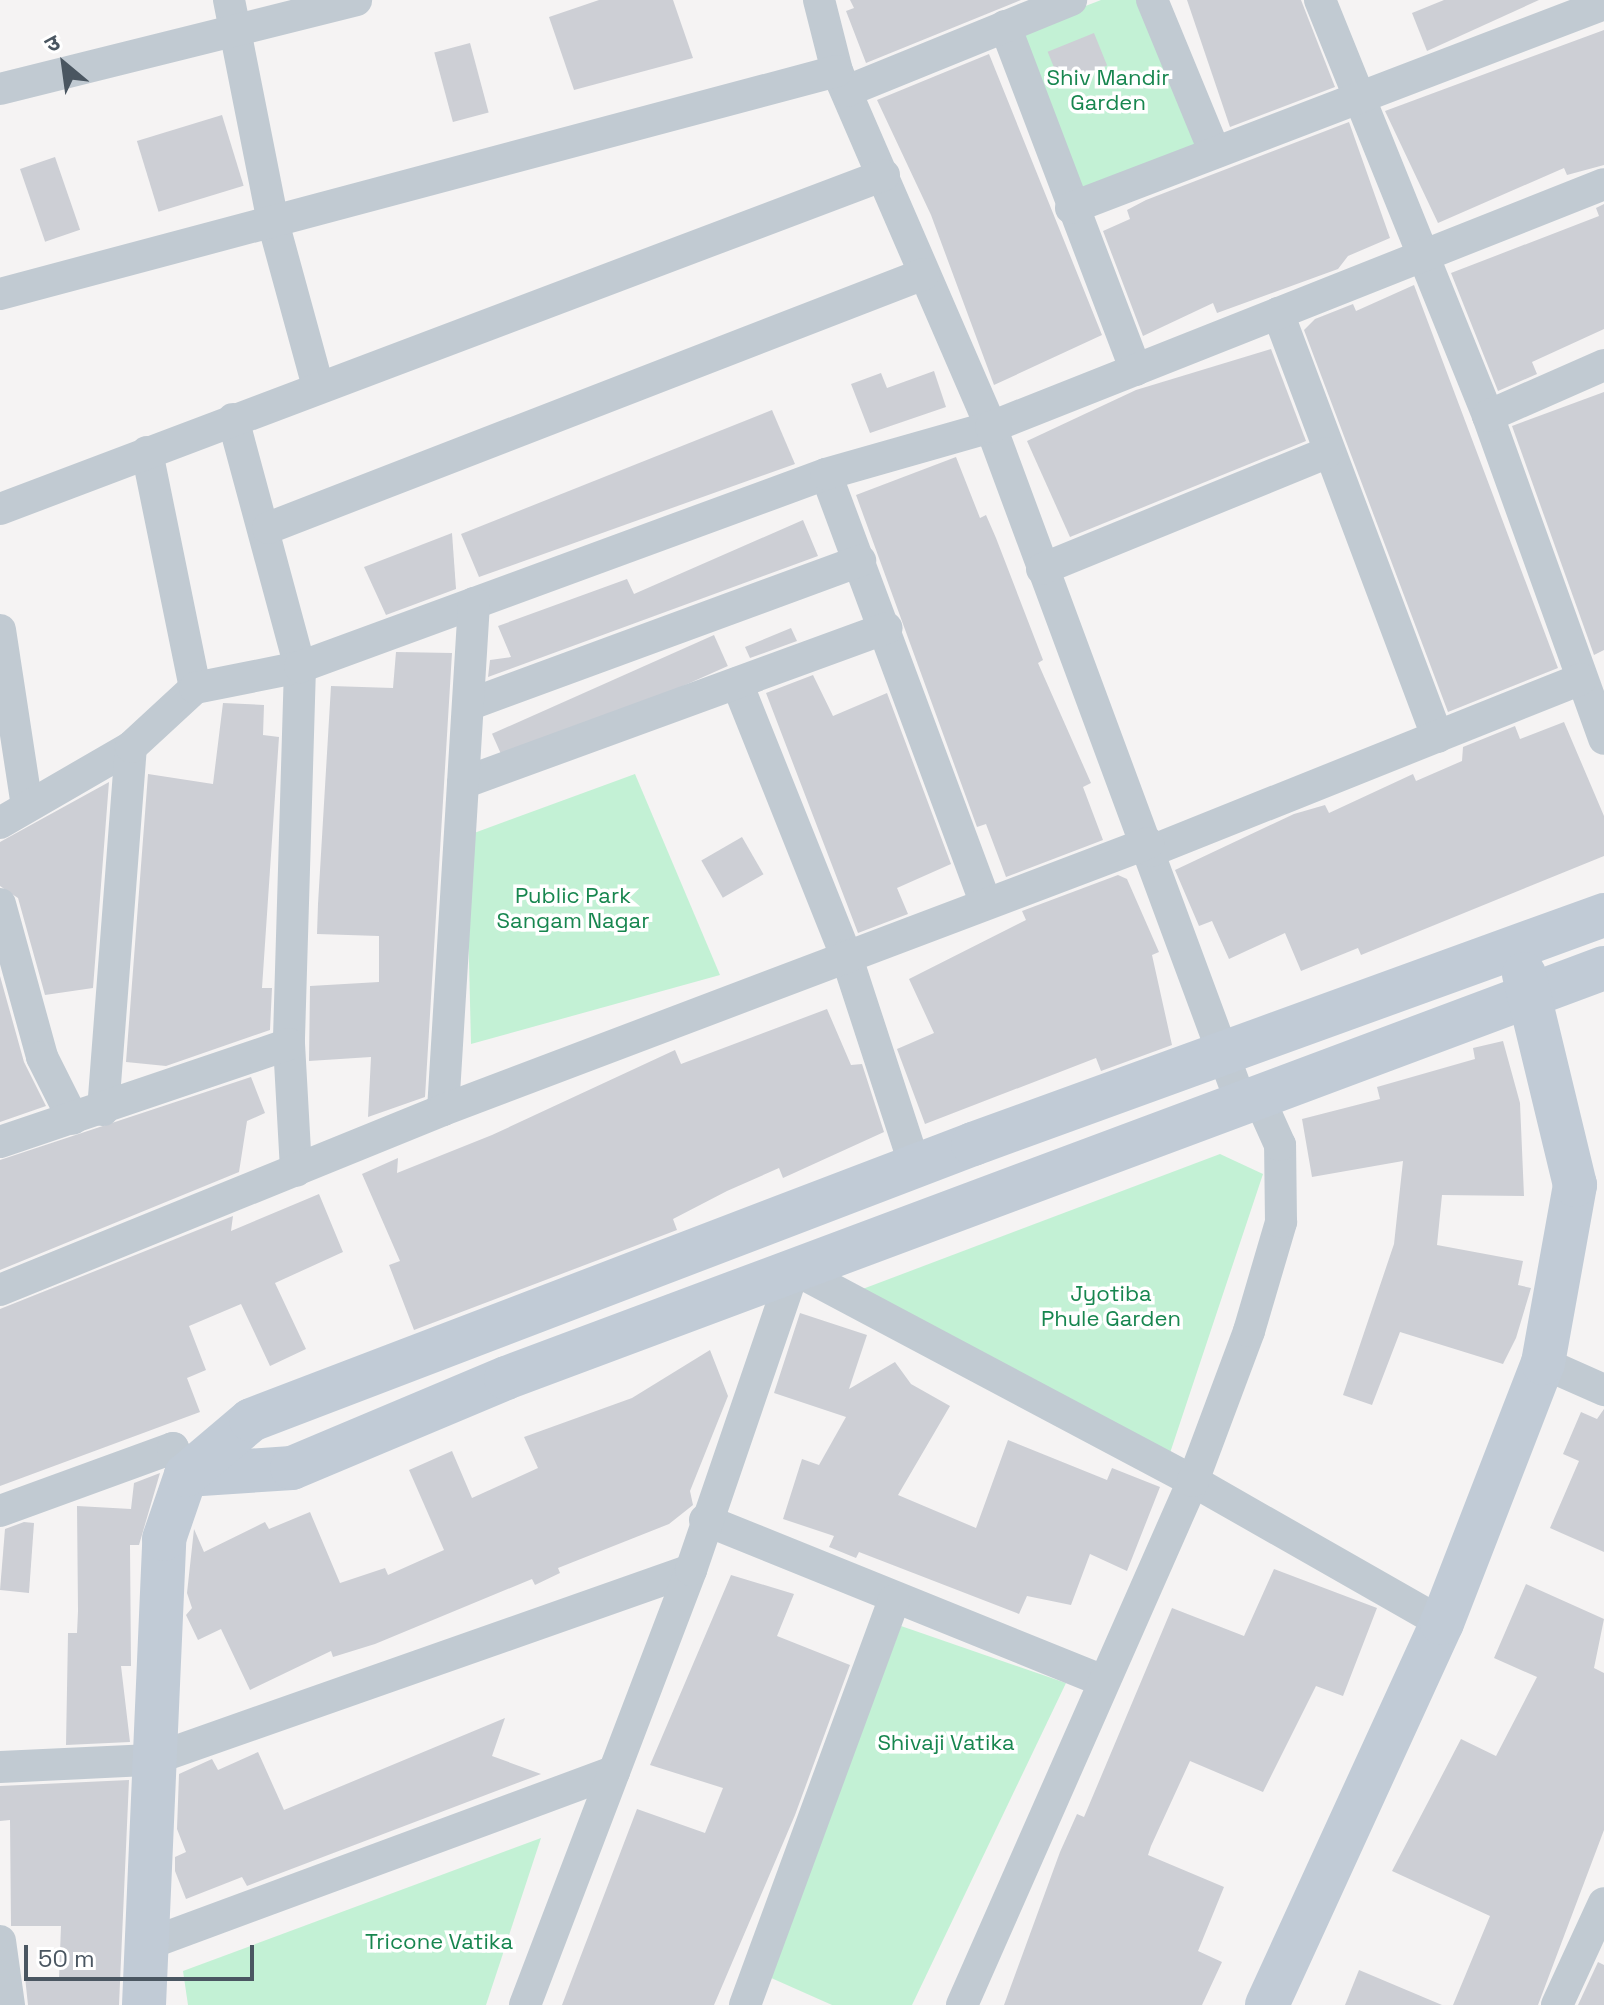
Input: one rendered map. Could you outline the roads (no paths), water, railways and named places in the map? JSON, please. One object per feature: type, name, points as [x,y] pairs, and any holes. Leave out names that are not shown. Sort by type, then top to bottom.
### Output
[{"type":"street","points":[[229,0],[273,222],[318,386]]},
{"type":"street","points":[[0,89],[356,0]]},
{"type":"street","points":[[819,0],[842,81],[991,427],[1042,569],[1150,847],[1224,1053],[1280,1145],[1281,1222],[1193,1481],[962,2005]]},
{"type":"street","points":[[0,294],[273,222],[842,81],[1005,26],[1071,0]]},
{"type":"street","points":[[1152,0],[1215,153]]},
{"type":"street","points":[[1320,0],[1488,416],[1604,739]]},
{"type":"street","points":[[1071,208],[1604,4]]},
{"type":"street","points":[[1005,26],[1071,208],[1136,370]]},
{"type":"street","points":[[0,509],[318,386],[884,175]]},
{"type":"street","points":[[0,823],[131,747],[195,688],[300,667],[826,474],[991,427],[1604,184]]},
{"type":"street","points":[[268,528],[924,274]]},
{"type":"street","points":[[1278,313],[1326,453],[1437,737]]},
{"type":"street","points":[[1488,416],[1604,365]]},
{"type":"street","points":[[233,419],[268,528],[300,667],[289,1044],[296,1171]]},
{"type":"street","points":[[147,452],[195,688]]},
{"type":"street","points":[[1042,569],[1326,453]]},
{"type":"street","points":[[826,474],[887,628],[985,902]]},
{"type":"street","points":[[468,705],[860,561]]},
{"type":"street","points":[[443,1110],[474,603]]},
{"type":"street","points":[[463,783],[887,628]]},
{"type":"street","points":[[0,630],[27,806]]},
{"type":"street","points":[[0,1290],[443,1110],[985,902],[1150,847],[1581,679]]},
{"type":"street","points":[[737,683],[846,955],[915,1166]]},
{"type":"street","points":[[88,1114],[131,747]]},
{"type":"street","points":[[0,904],[42,1057],[88,1114]]},
{"type":"street","points":[[144,2005],[151,1760],[164,1539],[186,1475],[251,1420],[915,1166],[1604,915]]},
{"type":"street","points":[[1267,2005],[1442,1623],[1543,1363],[1589,1192],[1535,998],[1512,948]]},
{"type":"street","points":[[186,1475],[292,1468],[794,1269],[1250,1099],[1535,998],[1604,968]]},
{"type":"street","points":[[0,1142],[289,1044]]},
{"type":"street","points":[[794,1269],[1193,1481],[1442,1623]]},
{"type":"street","points":[[525,2005],[691,1570],[705,1520],[794,1269]]},
{"type":"street","points":[[1543,1363],[1604,1390]]},
{"type":"street","points":[[0,1511],[173,1448],[186,1475]]},
{"type":"street","points":[[705,1520],[894,1601],[1104,1681]]},
{"type":"street","points":[[0,1767],[151,1760],[691,1570]]},
{"type":"street","points":[[748,2004],[894,1601]]},
{"type":"street","points":[[148,1944],[614,1772]]},
{"type":"street","points":[[1557,2005],[1597,1935],[1604,1903]]},
{"type":"street","points":[[0,1941],[9,2005]]},
{"type":"park label","name":"Shiv Mandir Garden","points":[[1108,90]]},
{"type":"park label","name":"Public Park Sangam Nagar","points":[[573,908]]},
{"type":"park label","name":"Jyotiba Phule Garden","points":[[1111,1306]]},
{"type":"park label","name":"Shivaji Vatika","points":[[946,1743]]},
{"type":"park label","name":"Tricone Vatika","points":[[439,1942]]}]
